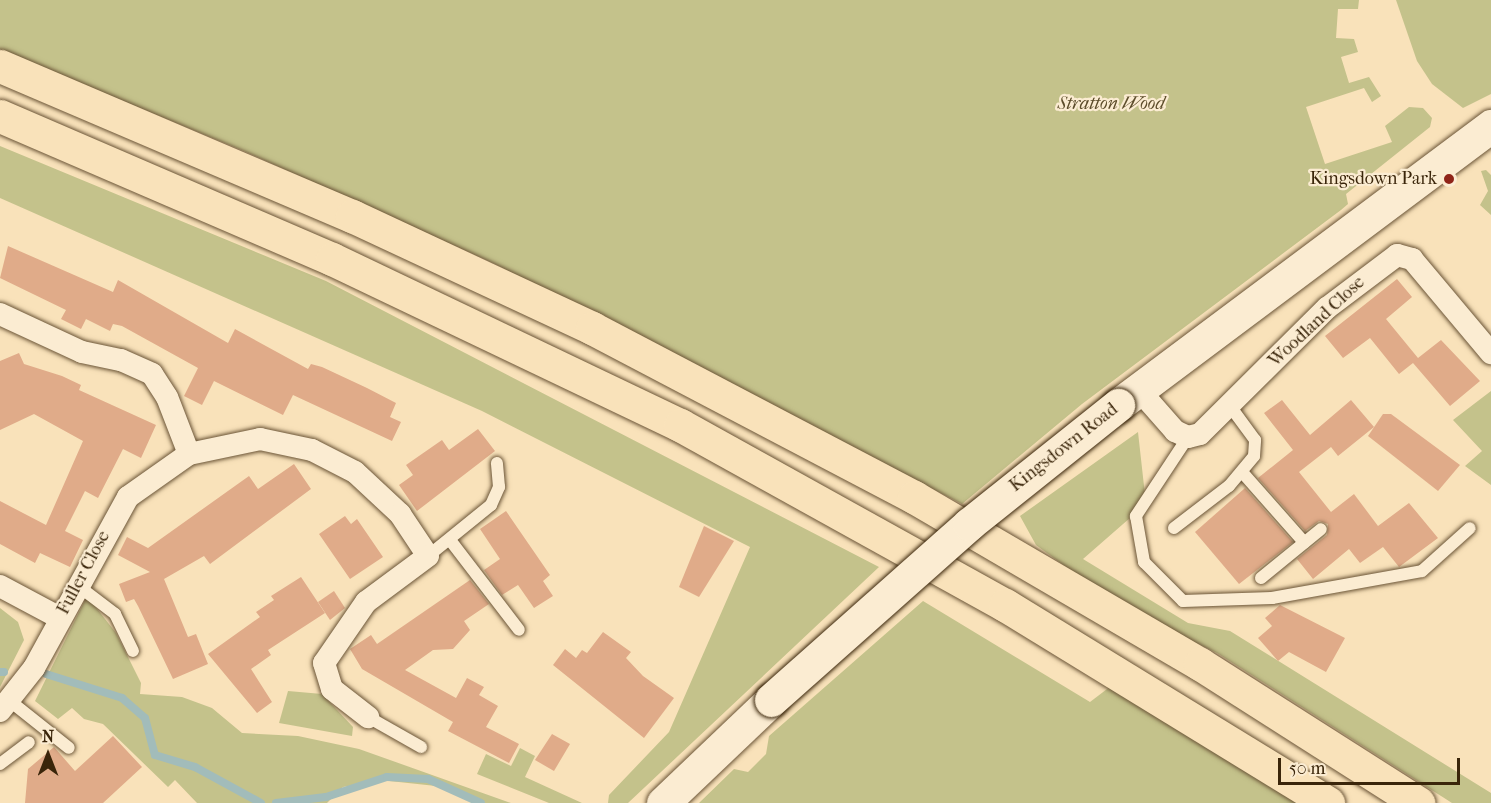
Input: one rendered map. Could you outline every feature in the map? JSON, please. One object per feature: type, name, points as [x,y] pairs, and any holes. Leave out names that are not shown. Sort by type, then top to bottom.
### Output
[{"type":"highway","points":[[0,66],[352,216],[603,334],[914,497],[1200,664],[1418,803]]},
{"type":"highway","points":[[0,116],[373,277],[680,425],[1046,629],[1328,803]]},
{"type":"main road","name":"Kingsdown Road","points":[[663,803],[771,700],[969,524],[1129,397],[1491,126]]},
{"type":"street","name":"Woodland Close","points":[[1188,437],[1200,434],[1327,308],[1397,255],[1412,259],[1491,353]]},
{"type":"street","points":[[0,314],[82,352],[121,360],[152,374],[168,396],[189,454]]},
{"type":"street","points":[[1129,397],[1175,431],[1188,437]]},
{"type":"street","name":"Fuller Close","points":[[5,706],[60,618],[128,497],[189,454],[260,439],[336,460],[375,487],[428,556]]},
{"type":"street","points":[[368,717],[332,688],[324,663],[366,602],[428,556]]},
{"type":"street","points":[[0,586],[60,618]]},
{"type":"lane","points":[[1174,528],[1242,472],[1254,456],[1256,440],[1230,406]]},
{"type":"lane","points":[[1188,437],[1136,516],[1144,562],[1183,601],[1272,598],[1422,571],[1470,528]]},
{"type":"lane","points":[[428,556],[450,540],[497,497],[497,463]]},
{"type":"lane","points":[[1242,472],[1304,542]]},
{"type":"lane","points":[[1262,578],[1321,529]]},
{"type":"lane","points":[[450,540],[519,630]]},
{"type":"lane","points":[[77,585],[115,614],[133,651]]},
{"type":"lane","points":[[5,706],[69,748]]},
{"type":"lane","points":[[368,717],[421,747]]},
{"type":"lane","points":[[0,764],[29,742]]},
{"type":"green space","name":"Stratton Wood","points":[[0,0],[1359,0],[1358,9],[1338,9],[1336,38],[1354,39],[1358,52],[1341,57],[1349,83],[1369,77],[1381,96],[1372,102],[1364,88],[1306,107],[1325,164],[1392,142],[1385,126],[1409,107],[1423,108],[1432,118],[1430,127],[1346,194],[1348,204],[1341,210],[1082,404],[962,504],[493,263],[244,151],[0,50]]},
{"type":"green space","points":[[1396,0],[1491,0],[1491,94],[1463,108],[1432,84],[1417,61]]},
{"type":"green space","points":[[0,146],[326,281],[879,567],[628,803],[608,803],[609,795],[669,732],[750,547],[482,411],[0,198]]},
{"type":"green space","points":[[1486,170],[1491,175],[1491,215],[1480,205],[1488,191],[1481,171]]},
{"type":"green space","points":[[1491,391],[1491,485],[1465,466],[1482,451],[1453,420]]},
{"type":"green space","points":[[1138,432],[1146,504],[1083,559],[1188,623],[1230,631],[1491,793],[1491,803],[1452,803],[1217,653],[1118,605],[1036,545],[1020,516]]},
{"type":"green space","points":[[87,596],[116,633],[141,683],[140,694],[182,697],[212,708],[242,733],[298,736],[359,749],[511,803],[481,803],[436,786],[380,780],[343,787],[327,803],[197,803],[175,780],[168,787],[103,724],[84,719],[72,708],[58,719],[35,701]]},
{"type":"green space","points":[[923,601],[1090,702],[1111,686],[1299,803],[699,803],[734,769],[748,772],[766,754],[769,736]]},
{"type":"green space","points":[[0,608],[18,622],[24,640],[0,687]]},
{"type":"green space","points":[[288,691],[322,694],[353,727],[352,736],[279,723]]},
{"type":"green space","points":[[520,748],[535,756],[525,777],[582,803],[549,803],[477,774],[486,754],[511,766]]},
{"type":"building","points":[[8,246],[113,292],[118,280],[228,343],[235,329],[308,369],[311,364],[322,367],[367,388],[396,403],[390,417],[401,422],[392,441],[293,395],[283,415],[214,381],[202,405],[184,396],[198,368],[122,326],[113,324],[110,331],[86,319],[81,329],[61,319],[66,310],[0,278]]},
{"type":"building","points":[[1397,279],[1412,297],[1386,319],[1418,358],[1441,340],[1480,381],[1450,406],[1413,363],[1399,374],[1370,338],[1343,358],[1325,336]]},
{"type":"building","points":[[19,353],[24,364],[62,376],[81,385],[79,390],[156,425],[141,458],[123,449],[98,498],[85,491],[65,531],[83,540],[70,567],[40,553],[35,563],[0,544],[0,501],[46,525],[83,441],[34,414],[0,430],[0,361]]},
{"type":"building","points":[[1282,400],[1310,435],[1351,400],[1374,427],[1338,456],[1331,447],[1299,472],[1331,512],[1354,494],[1378,526],[1409,503],[1438,538],[1399,567],[1383,547],[1360,563],[1349,549],[1313,579],[1297,559],[1327,535],[1328,524],[1319,521],[1305,531],[1258,478],[1293,450],[1264,413]]},
{"type":"building","points":[[1383,414],[1391,414],[1460,465],[1438,491],[1368,436]]},
{"type":"building","points":[[478,429],[495,451],[417,511],[399,485],[413,475],[406,465],[442,440],[449,450]]},
{"type":"building","points":[[294,464],[311,489],[210,564],[204,556],[164,579],[188,637],[196,634],[208,664],[173,679],[138,606],[134,599],[126,602],[119,584],[150,572],[118,555],[127,537],[148,548],[249,476],[258,489]]},
{"type":"building","points":[[1245,488],[1293,542],[1239,584],[1195,532]]},
{"type":"building","points":[[506,511],[550,575],[543,581],[553,596],[534,608],[518,585],[502,595],[484,570],[500,559],[480,529]]},
{"type":"building","points":[[345,516],[351,524],[357,519],[383,557],[350,579],[319,534]]},
{"type":"building","points":[[704,526],[734,541],[699,597],[679,587]]},
{"type":"building","points":[[301,577],[325,613],[268,650],[271,655],[251,669],[272,702],[257,713],[208,654],[260,617],[256,612],[274,600],[271,596]]},
{"type":"building","points":[[470,580],[489,604],[464,621],[470,630],[453,649],[433,650],[405,670],[456,698],[467,678],[484,687],[479,695],[498,706],[486,727],[519,744],[509,763],[448,731],[453,722],[362,669],[350,649],[371,635],[377,644]]},
{"type":"building","points":[[334,591],[345,608],[330,620],[318,602]]},
{"type":"building","points":[[1280,605],[1345,638],[1326,672],[1289,652],[1278,661],[1258,638],[1272,626],[1265,618]]},
{"type":"building","points":[[603,632],[631,652],[626,658],[643,676],[674,698],[644,738],[553,665],[565,649],[576,658],[582,650],[587,653]]},
{"type":"building","points":[[552,734],[570,744],[554,771],[535,760]]},
{"type":"building","points":[[113,736],[142,767],[103,803],[25,803],[28,769],[54,747],[75,771]]},
{"type":"waterway","points":[[46,674],[122,698],[145,718],[155,755],[195,767],[261,803]]},
{"type":"waterway","points":[[276,803],[326,797],[387,777],[428,779],[481,803]]},
{"type":"place","name":"Kingsdown Park","points":[[1449,179]]}]
